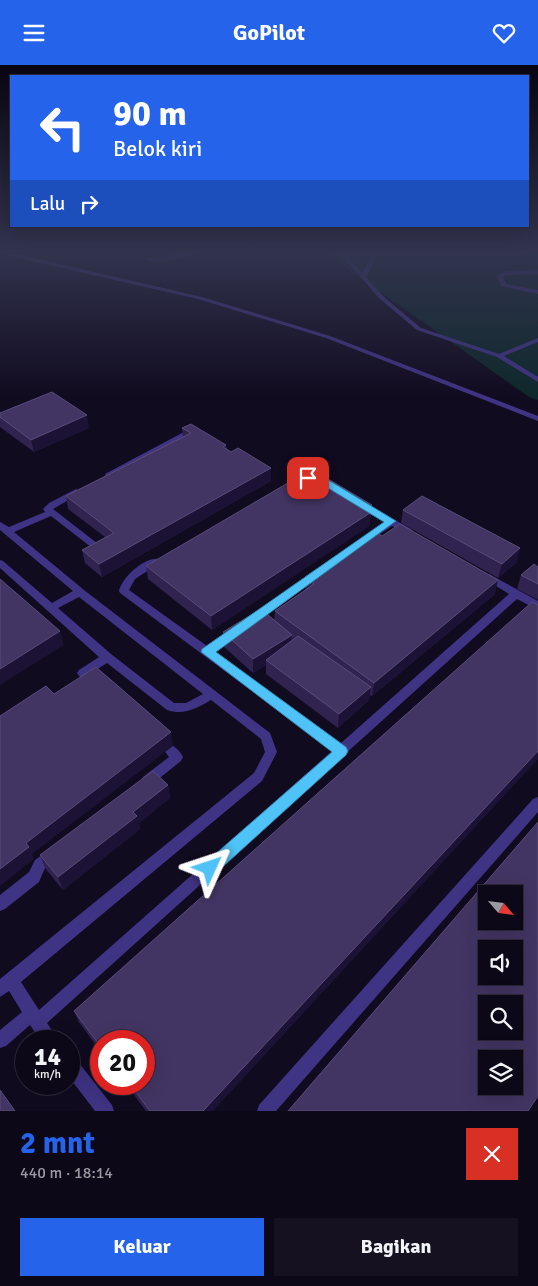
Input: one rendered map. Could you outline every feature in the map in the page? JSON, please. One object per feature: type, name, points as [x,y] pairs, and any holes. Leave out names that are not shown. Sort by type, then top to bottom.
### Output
[{"type":"street","points":[[199,298],[328,337],[538,419]]},
{"type":"street","points":[[382,298],[419,329],[499,356],[538,380]]},
{"type":"street","points":[[499,356],[538,340]]},
{"type":"street","points":[[101,479],[185,435],[193,434],[201,439]]},
{"type":"street","points":[[85,487],[49,506],[47,509],[99,549]]},
{"type":"street","points":[[351,498],[416,536]]},
{"type":"street","points":[[4,528],[51,513]]},
{"type":"street","points":[[359,544],[391,521]]},
{"type":"street","points":[[4,528],[80,592],[266,736],[271,752],[258,777],[6,984],[43,1030]]},
{"type":"street","points":[[168,555],[135,574],[125,584],[124,591],[342,751]]},
{"type":"street","points":[[0,563],[107,657],[170,707],[176,709],[186,707],[212,694]]},
{"type":"street","points":[[207,652],[327,567]]},
{"type":"street","points":[[475,569],[538,606]]},
{"type":"street","points":[[51,608],[80,592]]},
{"type":"street","points":[[0,1040],[34,1018],[342,751],[517,593]]},
{"type":"street","points":[[94,683],[83,673],[107,657]]},
{"type":"street","points":[[139,787],[177,757],[169,749]]},
{"type":"street","points":[[266,1111],[538,803]]},
{"type":"street","points":[[0,904],[34,877],[40,864],[62,846]]},
{"type":"street","points":[[80,1077],[106,1111]]},
{"type":"green space","points":[[389,298],[538,298],[538,400],[529,397]]},
{"type":"building","points":[[52,392],[87,415],[31,440],[0,417],[0,413]]},
{"type":"building","points":[[191,424],[226,445],[223,447],[231,452],[238,448],[271,468],[99,564],[82,550],[114,533],[66,496],[191,433],[182,428]]},
{"type":"building","points":[[305,473],[312,477],[318,473],[372,505],[365,509],[370,513],[211,616],[146,566]]},
{"type":"building","points":[[422,496],[520,548],[502,564],[403,510]]},
{"type":"building","points":[[400,524],[498,580],[374,683],[275,611],[314,584],[305,577],[373,531],[382,536]]},
{"type":"building","points":[[534,564],[538,567],[538,584],[521,575]]},
{"type":"building","points":[[0,579],[60,631],[0,669]]},
{"type":"building","points":[[532,602],[538,605],[538,751],[203,1111],[150,1111],[138,1095],[155,1095],[155,1030],[90,1030],[90,1032],[74,1011]]},
{"type":"building","points":[[261,609],[292,635],[253,659],[223,632]]},
{"type":"building","points":[[298,636],[371,687],[339,714],[266,660]]},
{"type":"building","points":[[96,667],[171,732],[26,843],[29,847],[0,869],[0,716],[46,686],[54,694]]},
{"type":"building","points":[[153,771],[168,785],[133,812],[137,816],[58,877],[40,855]]},
{"type":"building","points":[[538,822],[538,1096],[528,1111],[288,1111],[478,891],[478,930],[523,930],[523,885],[484,885]]},
{"type":"building","points":[[0,1090],[15,1111],[0,1111]]},
{"type":"route","points":[[210,868],[342,751],[207,652],[391,521],[327,483],[308,478]]}]
